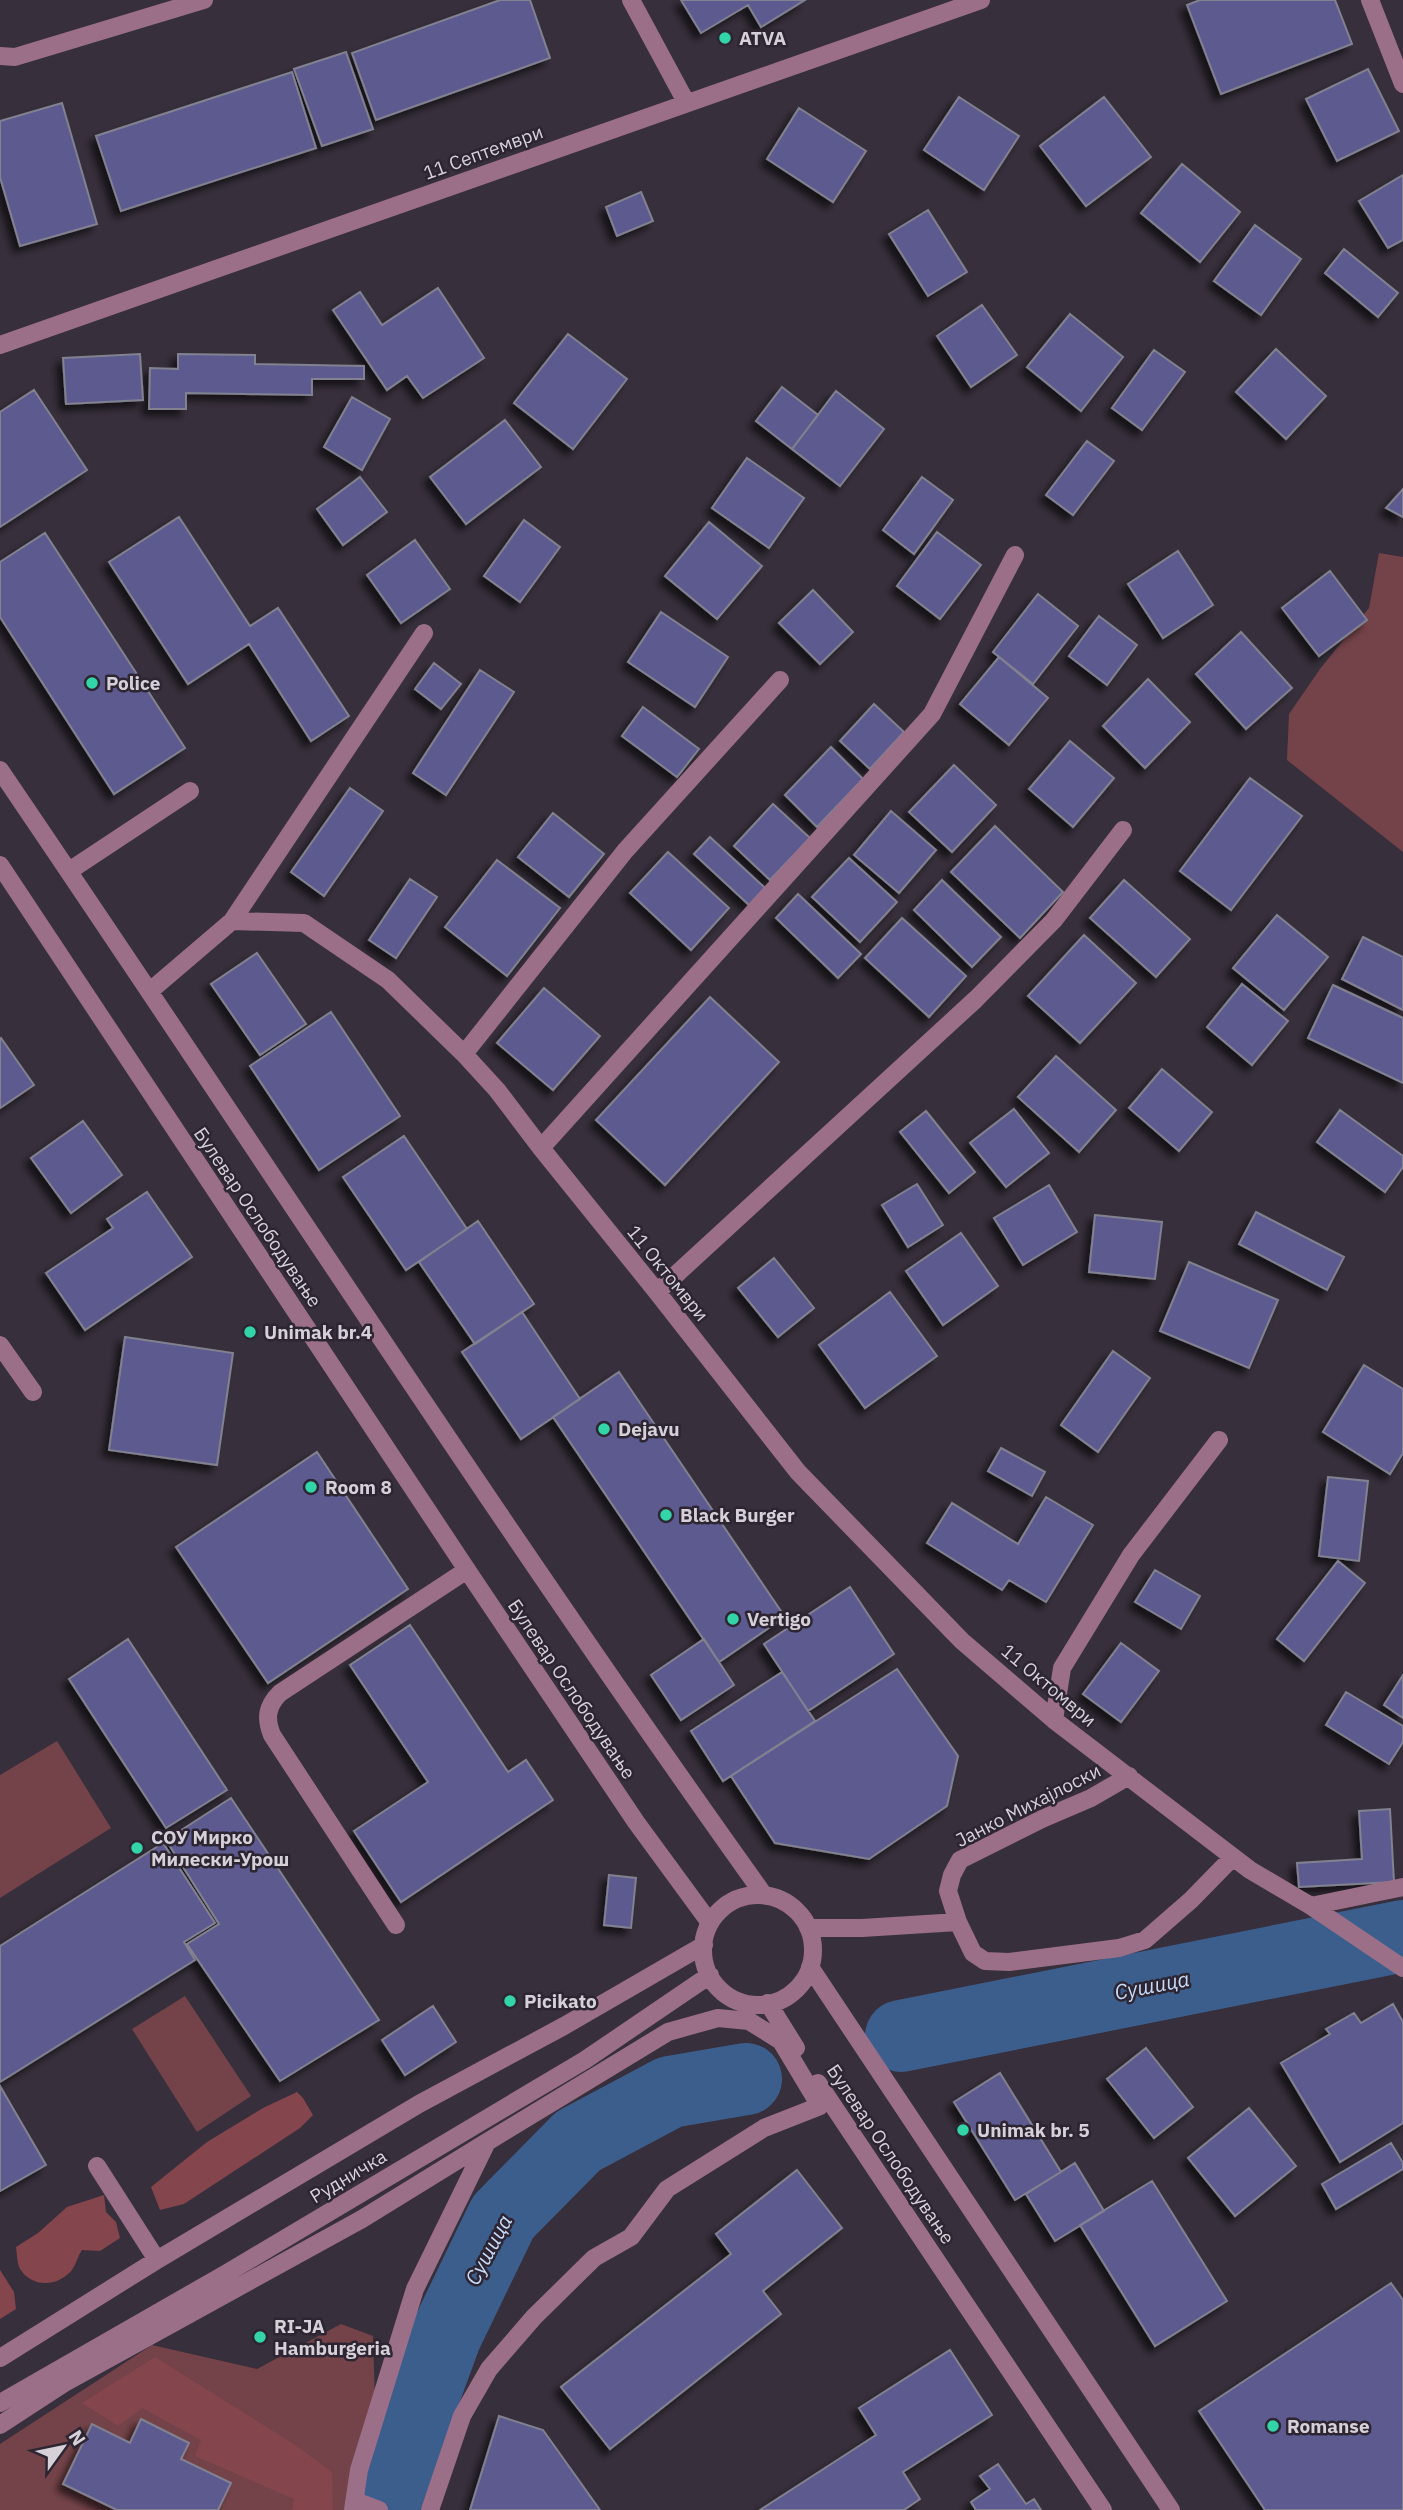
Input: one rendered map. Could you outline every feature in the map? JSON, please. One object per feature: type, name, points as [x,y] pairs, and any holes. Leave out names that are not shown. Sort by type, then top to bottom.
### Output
[{"type":"street","points":[[0,56],[15,57],[204,0]]},
{"type":"street","points":[[631,0],[686,102]]},
{"type":"street","name":"11 Септември","points":[[0,345],[981,0]]},
{"type":"street","points":[[1370,0],[1403,83]]},
{"type":"street","points":[[541,1149],[932,714],[1015,555]]},
{"type":"street","points":[[150,991],[232,921],[424,633]]},
{"type":"street","points":[[464,1054],[625,851],[780,680]]},
{"type":"street","name":"Булевар Ослободување","points":[[0,770],[470,1471],[764,1895]]},
{"type":"street","points":[[69,871],[190,791]]},
{"type":"street","points":[[657,1292],[976,999],[1054,920],[1123,830]]},
{"type":"street","name":"Булевар Ослободување","points":[[0,865],[636,1822],[710,1923]]},
{"type":"street","name":"11 Октомври","points":[[232,921],[304,923],[388,980],[497,1090],[798,1472],[962,1641],[1054,1720],[1129,1776]]},
{"type":"street","points":[[0,1345],[33,1392]]},
{"type":"street","points":[[1054,1720],[1062,1668],[1131,1555],[1219,1440]]},
{"type":"street","points":[[396,1925],[272,1735],[267,1724],[268,1712],[272,1701],[280,1693],[467,1570]]},
{"type":"street","name":"Јанко Михајлоски","points":[[1233,1857],[1191,1900],[1145,1940],[1119,1948],[1033,1959],[985,1961],[973,1953],[958,1923],[948,1891],[960,1860],[1091,1798],[1129,1776],[1233,1857],[1250,1871],[1311,1906]]},
{"type":"street","points":[[1311,1906],[1403,1887]]},
{"type":"street","points":[[754,1895],[764,1895],[788,1904],[798,1912],[808,1928],[813,1947],[810,1967],[805,1978],[789,1995],[768,2003],[741,2002],[718,1986],[710,1975],[705,1961],[704,1945],[710,1923],[724,1906],[754,1895]]},
{"type":"street","points":[[1311,1906],[1399,1966]]},
{"type":"street","points":[[808,1928],[958,1923]]},
{"type":"street","name":"Рудничка","points":[[0,2358],[157,2260],[419,2104],[564,2026],[704,1945]]},
{"type":"street","name":"Булевар Ослободување","points":[[810,1967],[1171,2510]]},
{"type":"street","name":"Рудничка","points":[[0,2403],[227,2273],[585,2060],[710,1975]]},
{"type":"street","name":"Булевар Ослободување","points":[[768,2003],[825,2094],[1103,2510]]},
{"type":"street","points":[[0,2425],[66,2382],[362,2219],[668,2032],[718,2018],[749,2021],[780,2041],[820,2106],[764,2128],[667,2189],[631,2237],[594,2258],[534,2317],[489,2369],[463,2416],[430,2510]]},
{"type":"street","points":[[379,2510],[355,2504],[359,2470],[415,2289],[487,2142]]},
{"type":"street","points":[[97,2166],[157,2260]]},
{"type":"shaded area","points":[[1379,553],[1403,557],[1403,852],[1287,760],[1289,714],[1320,669],[1369,608]]},
{"type":"shaded area","points":[[57,1741],[111,1828],[0,1898],[0,1775]]},
{"type":"shaded area","points":[[185,1996],[251,2096],[197,2132],[132,2029]]},
{"type":"shaded area","points":[[297,2092],[313,2115],[300,2128],[184,2204],[160,2210],[151,2187],[207,2142],[263,2108]]},
{"type":"shaded area","points":[[104,2195],[106,2212],[116,2222],[120,2238],[100,2251],[82,2250],[72,2270],[60,2280],[38,2282],[25,2275],[19,2267],[16,2247],[38,2233],[67,2207]]},
{"type":"shaded area","points":[[0,2270],[14,2292],[16,2309],[0,2319]]},
{"type":"shaded area","points":[[341,2324],[373,2336],[375,2403],[345,2510],[0,2510],[0,2444],[152,2345],[257,2369]]},
{"type":"shaded area","points":[[155,2357],[294,2444],[332,2472],[333,2510],[292,2510],[294,2499],[195,2456],[201,2440],[142,2408],[118,2426],[82,2403]]},
{"type":"building","points":[[500,0],[530,0],[550,58],[376,120],[352,53]]},
{"type":"building","points":[[681,0],[805,0],[761,27],[748,5],[701,33]]},
{"type":"building","points":[[1200,0],[1335,0],[1352,44],[1221,94],[1187,5]]},
{"type":"building","points":[[346,52],[373,129],[322,146],[294,69]]},
{"type":"building","points":[[1368,69],[1399,131],[1337,161],[1306,99]]},
{"type":"building","points":[[292,72],[316,148],[121,211],[96,136]]},
{"type":"building","points":[[959,97],[1019,136],[984,190],[924,150]]},
{"type":"building","points":[[1104,97],[1151,157],[1086,206],[1040,146]]},
{"type":"building","points":[[62,103],[97,224],[20,246],[0,177],[0,121]]},
{"type":"building","points":[[799,108],[866,151],[833,202],[767,159]]},
{"type":"building","points":[[1182,164],[1240,212],[1200,262],[1141,213]]},
{"type":"building","points":[[1403,175],[1403,240],[1388,248],[1359,201]]},
{"type":"building","points":[[641,192],[653,221],[617,236],[606,207]]},
{"type":"building","points":[[928,210],[967,272],[928,296],[889,234]]},
{"type":"building","points":[[1255,225],[1301,259],[1261,315],[1214,281]]},
{"type":"building","points":[[1344,249],[1398,293],[1378,317],[1325,273]]},
{"type":"building","points":[[438,288],[484,358],[423,398],[407,376],[387,390],[333,310],[360,292],[382,325]]},
{"type":"building","points":[[982,305],[1017,355],[971,387],[937,336]]},
{"type":"building","points":[[1070,314],[1123,357],[1081,411],[1027,367]]},
{"type":"building","points":[[568,334],[627,379],[573,449],[514,403]]},
{"type":"building","points":[[1276,349],[1326,396],[1286,439],[1236,392]]},
{"type":"building","points":[[1154,350],[1185,372],[1142,430],[1112,408]]},
{"type":"building","points":[[140,354],[143,400],[66,404],[63,358]]},
{"type":"building","points":[[178,354],[255,355],[255,364],[364,366],[364,379],[312,379],[312,395],[186,393],[186,409],[149,409],[150,368],[178,369]]},
{"type":"building","points":[[782,387],[818,415],[792,449],[756,421]]},
{"type":"building","points":[[34,390],[87,470],[0,527],[0,412]]},
{"type":"building","points":[[836,391],[884,429],[840,486],[792,449]]},
{"type":"building","points":[[352,397],[390,419],[362,470],[324,447]]},
{"type":"building","points":[[505,420],[541,467],[466,524],[430,477]]},
{"type":"building","points":[[1087,441],[1114,461],[1073,515],[1046,495]]},
{"type":"building","points":[[747,458],[804,498],[769,548],[712,508]]},
{"type":"building","points":[[360,477],[387,512],[343,545],[317,509]]},
{"type":"building","points":[[922,477],[953,500],[914,554],[883,530]]},
{"type":"building","points":[[1403,489],[1403,517],[1386,508]]},
{"type":"building","points":[[179,517],[250,626],[278,608],[349,716],[311,741],[249,644],[188,684],[109,562]]},
{"type":"building","points":[[524,520],[560,547],[520,602],[484,576]]},
{"type":"building","points":[[709,522],[762,566],[717,619],[665,576]]},
{"type":"building","points":[[937,532],[981,565],[940,619],[897,586]]},
{"type":"building","name":"Police","points":[[45,533],[185,748],[114,794],[0,617],[0,562]]},
{"type":"building","points":[[415,540],[450,589],[401,623],[367,575]]},
{"type":"building","points":[[1178,551],[1213,605],[1163,638],[1128,584]]},
{"type":"building","points":[[1330,571],[1367,620],[1319,656],[1282,608]]},
{"type":"building","points":[[813,590],[853,632],[820,664],[779,623]]},
{"type":"building","points":[[1038,594],[1078,626],[1033,684],[993,652]]},
{"type":"building","points":[[661,612],[728,657],[695,707],[628,662]]},
{"type":"building","points":[[1099,616],[1137,645],[1107,685],[1069,656]]},
{"type":"building","points":[[1241,632],[1292,688],[1246,729],[1196,674]]},
{"type":"building","points":[[999,657],[1048,698],[1009,745],[960,704]]},
{"type":"building","points":[[434,663],[461,684],[441,709],[415,689]]},
{"type":"building","points":[[480,670],[514,692],[446,795],[413,773]]},
{"type":"building","points":[[1148,679],[1190,722],[1145,768],[1103,726]]},
{"type":"building","points":[[874,704],[904,732],[870,769],[840,741]]},
{"type":"building","points":[[643,707],[699,749],[677,777],[622,736]]},
{"type":"building","points":[[1070,741],[1114,778],[1073,827],[1029,789]]},
{"type":"building","points":[[831,747],[863,779],[817,827],[785,795]]},
{"type":"building","points":[[954,765],[996,805],[952,852],[909,812]]},
{"type":"building","points":[[1250,778],[1302,816],[1231,910],[1180,871]]},
{"type":"building","points":[[350,788],[383,811],[324,896],[291,872]]},
{"type":"building","points":[[773,804],[810,838],[770,880],[734,846]]},
{"type":"building","points":[[891,811],[936,850],[899,893],[854,855]]},
{"type":"building","points":[[553,813],[604,854],[569,897],[518,857]]},
{"type":"building","points":[[995,826],[1063,892],[1020,938],[951,872]]},
{"type":"building","points":[[710,837],[765,888],[749,905],[694,854]]},
{"type":"building","points":[[668,852],[729,908],[691,950],[630,893]]},
{"type":"building","points":[[849,858],[897,902],[860,942],[812,897]]},
{"type":"building","points":[[497,860],[560,908],[507,976],[445,927]]},
{"type":"building","points":[[410,879],[437,897],[396,958],[369,940]]},
{"type":"building","points":[[942,880],[1001,937],[972,967],[914,910]]},
{"type":"building","points":[[1124,880],[1190,939],[1156,977],[1090,918]]},
{"type":"building","points":[[798,894],[861,954],[838,978],[776,918]]},
{"type":"building","points":[[1277,915],[1328,957],[1284,1010],[1233,968]]},
{"type":"building","points":[[902,918],[966,976],[929,1017],[865,958]]},
{"type":"building","points":[[1084,935],[1136,983],[1080,1043],[1028,996]]},
{"type":"building","points":[[1363,937],[1403,957],[1403,1010],[1342,979]]},
{"type":"building","points":[[257,953],[306,1024],[260,1055],[211,984]]},
{"type":"building","points":[[1242,984],[1288,1021],[1252,1065],[1207,1027]]},
{"type":"building","points":[[1333,985],[1403,1018],[1403,1083],[1308,1038]]},
{"type":"building","points":[[544,988],[600,1036],[553,1090],[497,1043]]},
{"type":"building","points":[[710,997],[779,1062],[665,1185],[596,1120]]},
{"type":"building","points":[[331,1012],[400,1116],[319,1170],[250,1066]]},
{"type":"building","points":[[0,1039],[34,1085],[0,1108]]},
{"type":"building","points":[[1056,1056],[1116,1110],[1079,1152],[1018,1097]]},
{"type":"building","points":[[1162,1069],[1212,1112],[1179,1151],[1129,1108]]},
{"type":"building","points":[[1014,1109],[1049,1153],[1006,1187],[970,1143]]},
{"type":"building","points":[[1340,1110],[1403,1156],[1403,1167],[1385,1192],[1317,1142]]},
{"type":"building","points":[[926,1111],[975,1172],[949,1193],[900,1132]]},
{"type":"building","points":[[83,1121],[122,1175],[71,1213],[31,1158]]},
{"type":"building","points":[[404,1136],[467,1229],[406,1270],[343,1177]]},
{"type":"building","points":[[917,1184],[943,1225],[908,1247],[882,1205]]},
{"type":"building","points":[[1049,1185],[1077,1232],[1023,1265],[994,1218]]},
{"type":"building","points":[[147,1192],[192,1257],[85,1330],[46,1273],[113,1228],[107,1219]]},
{"type":"building","points":[[1256,1212],[1344,1257],[1327,1290],[1239,1244]]},
{"type":"building","points":[[1095,1215],[1162,1222],[1155,1279],[1089,1272]]},
{"type":"building","points":[[478,1221],[534,1304],[475,1344],[419,1262]]},
{"type":"building","points":[[961,1233],[998,1286],[943,1325],[906,1271]]},
{"type":"building","points":[[774,1258],[814,1308],[778,1337],[738,1288]]},
{"type":"building","points":[[1189,1262],[1278,1300],[1249,1368],[1160,1331]]},
{"type":"building","points":[[890,1292],[937,1356],[865,1408],[819,1345]]},
{"type":"building","points":[[522,1312],[580,1399],[521,1439],[462,1352]]},
{"type":"building","points":[[125,1337],[233,1353],[217,1465],[109,1450]]},
{"type":"building","points":[[1113,1351],[1150,1378],[1098,1452],[1061,1425]]},
{"type":"building","points":[[1364,1365],[1403,1389],[1403,1453],[1390,1474],[1323,1432]]},
{"type":"building","points":[[619,1372],[785,1617],[719,1662],[553,1417]]},
{"type":"building","points":[[1001,1448],[1045,1472],[1032,1496],[988,1471]]},
{"type":"building","points":[[317,1452],[408,1589],[268,1683],[176,1547]]},
{"type":"building","points":[[1328,1477],[1368,1481],[1359,1561],[1319,1556]]},
{"type":"building","points":[[1046,1497],[1093,1525],[1046,1602],[1009,1580],[1002,1590],[927,1543],[952,1503],[1018,1544]]},
{"type":"building","points":[[1338,1561],[1365,1583],[1304,1661],[1277,1639]]},
{"type":"building","points":[[1155,1570],[1200,1596],[1181,1629],[1135,1602]]},
{"type":"building","points":[[850,1587],[894,1654],[808,1711],[764,1644]]},
{"type":"building","points":[[410,1625],[508,1772],[526,1760],[553,1800],[401,1902],[354,1831],[428,1782],[350,1665]]},
{"type":"building","points":[[128,1639],[227,1790],[166,1828],[69,1679]]},
{"type":"building","points":[[704,1639],[734,1685],[681,1720],[651,1675]]},
{"type":"building","points":[[1121,1643],[1159,1671],[1121,1722],[1083,1694]]},
{"type":"building","points":[[897,1669],[958,1756],[947,1806],[869,1859],[775,1843],[731,1776]]},
{"type":"building","points":[[782,1672],[815,1721],[723,1781],[691,1731]]},
{"type":"building","points":[[1403,1675],[1403,1718],[1384,1705]]},
{"type":"building","points":[[1346,1692],[1403,1726],[1403,1742],[1389,1764],[1326,1725]]},
{"type":"building","points":[[231,1798],[379,2020],[280,2081],[187,1944],[219,1924],[166,1840]]},
{"type":"building","points":[[1390,1809],[1394,1882],[1299,1887],[1297,1863],[1362,1859],[1359,1811]]},
{"type":"building","points":[[163,1843],[215,1923],[184,1942],[195,1960],[0,2082],[0,1946]]},
{"type":"building","points":[[609,1875],[636,1878],[631,1928],[604,1925]]},
{"type":"building","points":[[1393,2004],[1403,2022],[1403,2123],[1340,2162],[1281,2063],[1330,2034],[1326,2029],[1354,2013],[1361,2023]]},
{"type":"building","points":[[433,2006],[456,2042],[405,2075],[382,2040]]},
{"type":"building","points":[[1146,2048],[1193,2107],[1154,2138],[1107,2079]]},
{"type":"building","points":[[1000,2073],[1061,2172],[1015,2200],[954,2102]]},
{"type":"building","points":[[0,2086],[46,2165],[0,2191]]},
{"type":"building","points":[[1249,2108],[1296,2166],[1235,2216],[1188,2158]]},
{"type":"building","points":[[1391,2143],[1403,2163],[1403,2169],[1336,2209],[1322,2184]]},
{"type":"building","points":[[1075,2163],[1104,2211],[1055,2241],[1026,2194]]},
{"type":"building","points":[[797,2170],[842,2228],[763,2291],[781,2314],[610,2449],[561,2387],[731,2254],[716,2234]]},
{"type":"building","points":[[1152,2181],[1227,2301],[1155,2346],[1080,2225]]},
{"type":"building","points":[[1391,2283],[1403,2300],[1403,2510],[1265,2510],[1199,2411]]},
{"type":"building","points":[[950,2350],[992,2415],[903,2472],[920,2499],[904,2510],[760,2510],[876,2435],[859,2408]]},
{"type":"building","points":[[499,2416],[543,2430],[600,2510],[470,2510]]},
{"type":"building","points":[[141,2419],[189,2443],[181,2459],[231,2483],[218,2510],[117,2510],[63,2484],[92,2424],[130,2443]]},
{"type":"building","points":[[998,2464],[1026,2504],[1034,2499],[1041,2510],[976,2510],[971,2502],[990,2489],[980,2476]]},
{"type":"waterway","name":"Сушица","points":[[901,2036],[1403,1936]]},
{"type":"waterway","name":"Сушица","points":[[382,2510],[446,2335],[503,2217],[578,2141],[670,2092],[746,2079]]},
{"type":"place","name":"ATVA","points":[[725,38]]},
{"type":"place","name":"Police","points":[[92,683]]},
{"type":"place","name":"Unimak br.4","points":[[250,1332]]},
{"type":"place","name":"Dejavu","points":[[604,1429]]},
{"type":"place","name":"Room 8","points":[[311,1487]]},
{"type":"place","name":"Black Burger","points":[[666,1515]]},
{"type":"place","name":"Vertigo","points":[[733,1619]]},
{"type":"place","name":"СОУ Мирко Милески-Урош","points":[[137,1848]]},
{"type":"place","name":"Picikato","points":[[510,2001]]},
{"type":"place","name":"Unimak br. 5","points":[[963,2130]]},
{"type":"place","name":"RI-JA Hamburgeria","points":[[260,2337]]},
{"type":"place","name":"Romanse","points":[[1273,2426]]}]
